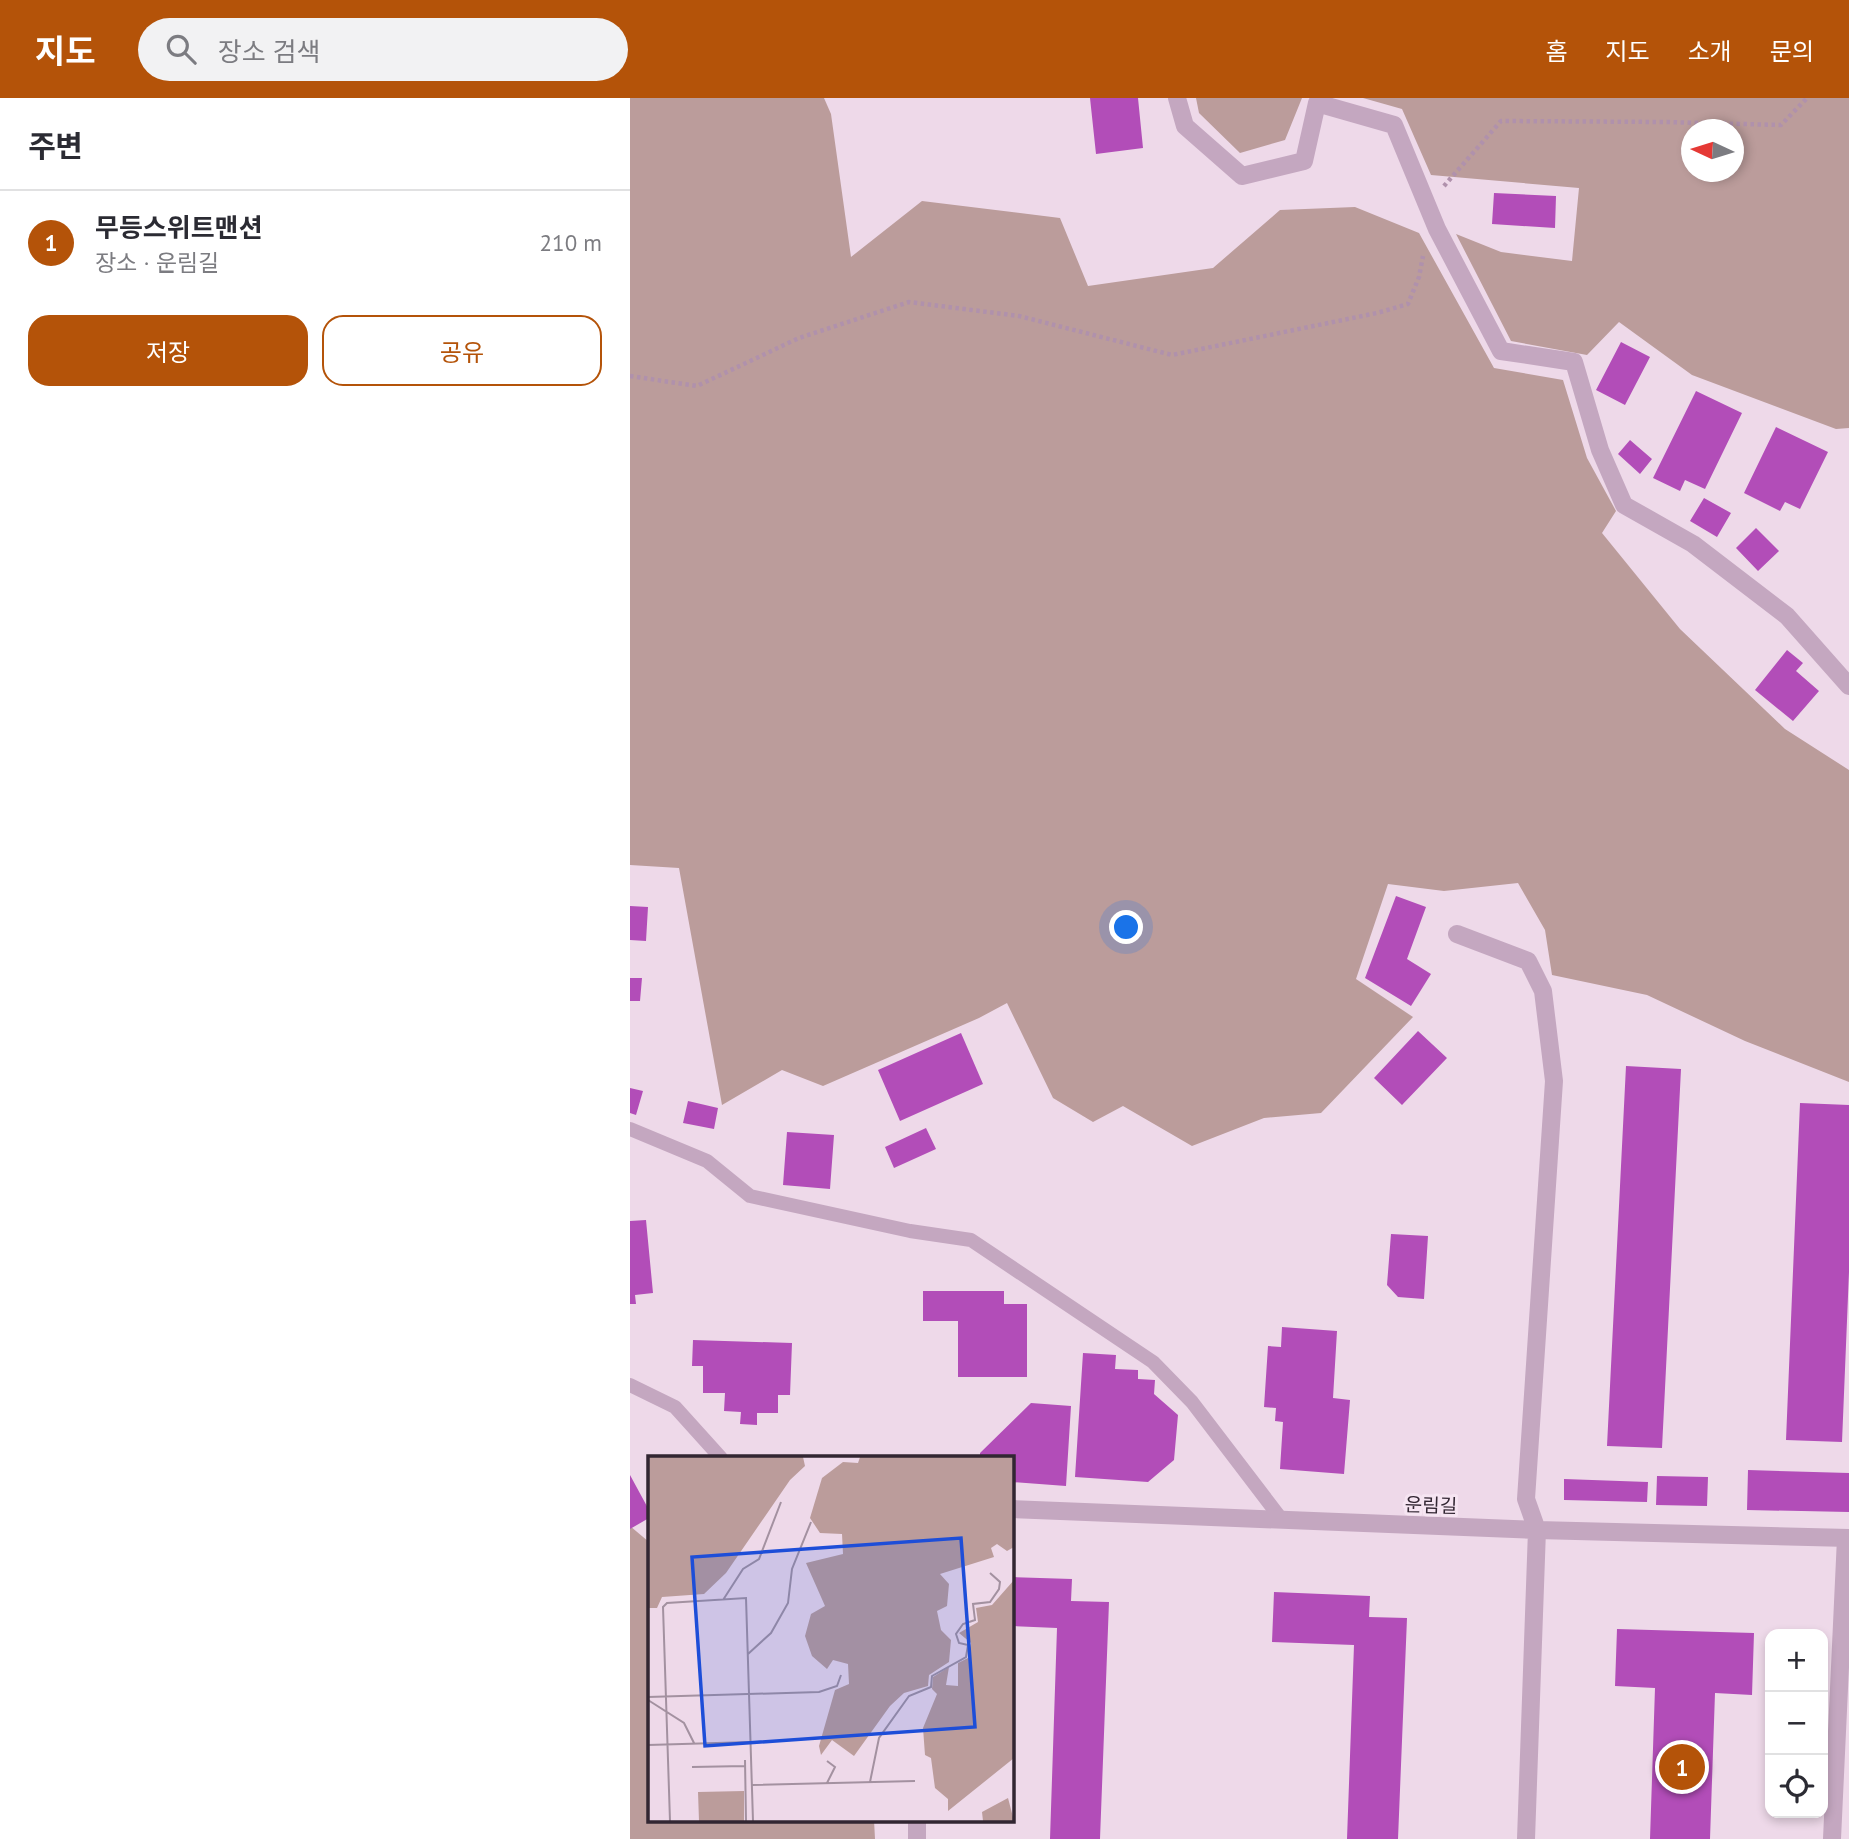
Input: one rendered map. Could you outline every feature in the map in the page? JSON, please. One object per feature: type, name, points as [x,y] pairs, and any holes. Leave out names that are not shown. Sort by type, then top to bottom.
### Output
[{"type":"street","points":[[1177,98],[1185,126],[1242,176],[1304,161],[1317,103],[1394,125],[1437,229],[1501,351],[1574,362],[1600,450],[1624,505],[1693,544],[1787,616],[1849,686]]},
{"type":"street","points":[[1457,934],[1528,961],[1543,991],[1554,1081],[1526,1499],[1536,1530],[1526,1839]]},
{"type":"street","name":"운림길","points":[[1013,1509],[1536,1530],[1848,1538]]},
{"type":"street","points":[[1832,1839],[1848,1538]]},
{"type":"lane","points":[[630,1129],[707,1161],[750,1196],[910,1231],[971,1240],[1153,1362],[1192,1402],[1282,1520]]},
{"type":"lane","points":[[630,1385],[675,1407],[719,1456]]},
{"type":"path","points":[[1442,188],[1501,121],[1781,125],[1807,98]]},
{"type":"path","points":[[630,376],[697,386],[799,338],[909,302],[1019,316],[1172,355],[1377,313],[1408,304],[1419,277],[1424,251]]},
{"type":"shaded area","points":[[630,98],[824,98],[831,114],[851,257],[922,201],[1060,218],[1088,286],[1213,268],[1280,210],[1355,207],[1419,233],[1494,368],[1563,380],[1587,458],[1616,511],[1602,533],[1680,629],[1785,729],[1849,770],[1849,1082],[1745,1041],[1647,995],[1552,975],[1545,930],[1518,883],[1444,891],[1388,884],[1356,979],[1413,1017],[1321,1113],[1264,1118],[1192,1146],[1123,1106],[1093,1122],[1053,1098],[1007,1003],[979,1018],[823,1086],[782,1070],[722,1105],[679,868],[630,865]]},
{"type":"shaded area","points":[[1196,98],[1302,98],[1285,140],[1240,153],[1199,113]]},
{"type":"shaded area","points":[[1363,98],[1849,98],[1849,428],[1836,429],[1692,375],[1619,322],[1587,355],[1511,341],[1456,234],[1501,252],[1572,261],[1579,188],[1431,175],[1402,109]]},
{"type":"shaded area","points":[[630,1526],[648,1541],[648,1822],[874,1822],[875,1839],[630,1839]]},
{"type":"building","points":[[1090,98],[1138,98],[1143,148],[1096,154]]},
{"type":"building","points":[[1494,193],[1556,196],[1555,228],[1492,224]]},
{"type":"building","points":[[1621,342],[1650,357],[1625,405],[1596,390]]},
{"type":"building","points":[[1696,391],[1742,413],[1705,489],[1685,480],[1680,491],[1653,478]]},
{"type":"building","points":[[1776,427],[1828,452],[1800,509],[1785,502],[1780,511],[1744,493]]},
{"type":"building","points":[[1630,440],[1652,459],[1640,474],[1618,454]]},
{"type":"building","points":[[1704,498],[1731,513],[1717,537],[1690,521]]},
{"type":"building","points":[[1756,528],[1779,551],[1758,571],[1736,548]]},
{"type":"building","points":[[1787,650],[1803,663],[1796,671],[1819,691],[1793,721],[1755,690]]},
{"type":"building","points":[[1396,896],[1426,907],[1407,959],[1431,974],[1411,1006],[1365,978]]},
{"type":"building","points":[[630,906],[648,907],[646,941],[630,940]]},
{"type":"building","points":[[630,978],[642,978],[640,1001],[630,1001]]},
{"type":"building","points":[[1418,1031],[1447,1058],[1402,1105],[1374,1078]]},
{"type":"building","points":[[961,1033],[983,1084],[900,1121],[878,1070]]},
{"type":"building","points":[[1626,1066],[1681,1069],[1662,1448],[1607,1446]]},
{"type":"building","points":[[630,1088],[643,1091],[636,1115],[630,1113]]},
{"type":"building","points":[[688,1101],[718,1108],[714,1129],[683,1123]]},
{"type":"building","points":[[1800,1103],[1849,1105],[1849,1272],[1842,1442],[1786,1440]]},
{"type":"building","points":[[926,1128],[936,1149],[894,1168],[885,1147]]},
{"type":"building","points":[[787,1132],[834,1135],[830,1189],[783,1185]]},
{"type":"building","points":[[646,1220],[653,1293],[635,1295],[636,1304],[630,1304],[630,1221]]},
{"type":"building","points":[[1391,1234],[1428,1236],[1424,1299],[1398,1297],[1387,1285]]},
{"type":"building","points":[[923,1291],[1004,1291],[1004,1304],[1027,1304],[1027,1377],[958,1377],[958,1321],[923,1321]]},
{"type":"building","points":[[1282,1327],[1337,1331],[1333,1398],[1350,1400],[1344,1474],[1280,1469],[1283,1422],[1275,1421],[1276,1408],[1264,1407],[1268,1346],[1281,1347]]},
{"type":"building","points":[[693,1340],[792,1343],[790,1395],[778,1395],[778,1413],[757,1413],[757,1425],[740,1424],[741,1412],[724,1411],[725,1393],[703,1393],[703,1366],[692,1366]]},
{"type":"building","points":[[1083,1353],[1116,1355],[1115,1369],[1138,1370],[1138,1379],[1155,1380],[1154,1394],[1178,1415],[1174,1460],[1148,1482],[1075,1477]]},
{"type":"building","points":[[1031,1403],[1071,1406],[1066,1486],[1013,1482],[1013,1456],[980,1456]]},
{"type":"building","points":[[1748,1470],[1849,1473],[1849,1512],[1747,1510]]},
{"type":"building","points":[[630,1475],[648,1508],[648,1519],[630,1529]]},
{"type":"building","points":[[1657,1476],[1708,1477],[1707,1506],[1656,1505]]},
{"type":"building","points":[[1564,1479],[1648,1482],[1647,1502],[1564,1500]]},
{"type":"building","points":[[1013,1577],[1072,1579],[1071,1601],[1109,1602],[1100,1839],[1050,1839],[1057,1628],[1013,1626]]},
{"type":"building","points":[[1274,1592],[1370,1596],[1369,1617],[1407,1618],[1398,1839],[1347,1839],[1354,1645],[1272,1642]]},
{"type":"building","points":[[1617,1629],[1754,1633],[1752,1695],[1715,1693],[1710,1839],[1650,1839],[1655,1688],[1615,1686]]},
{"type":"place","name":"무등스위트맨션","points":[[1682,1767]]}]
